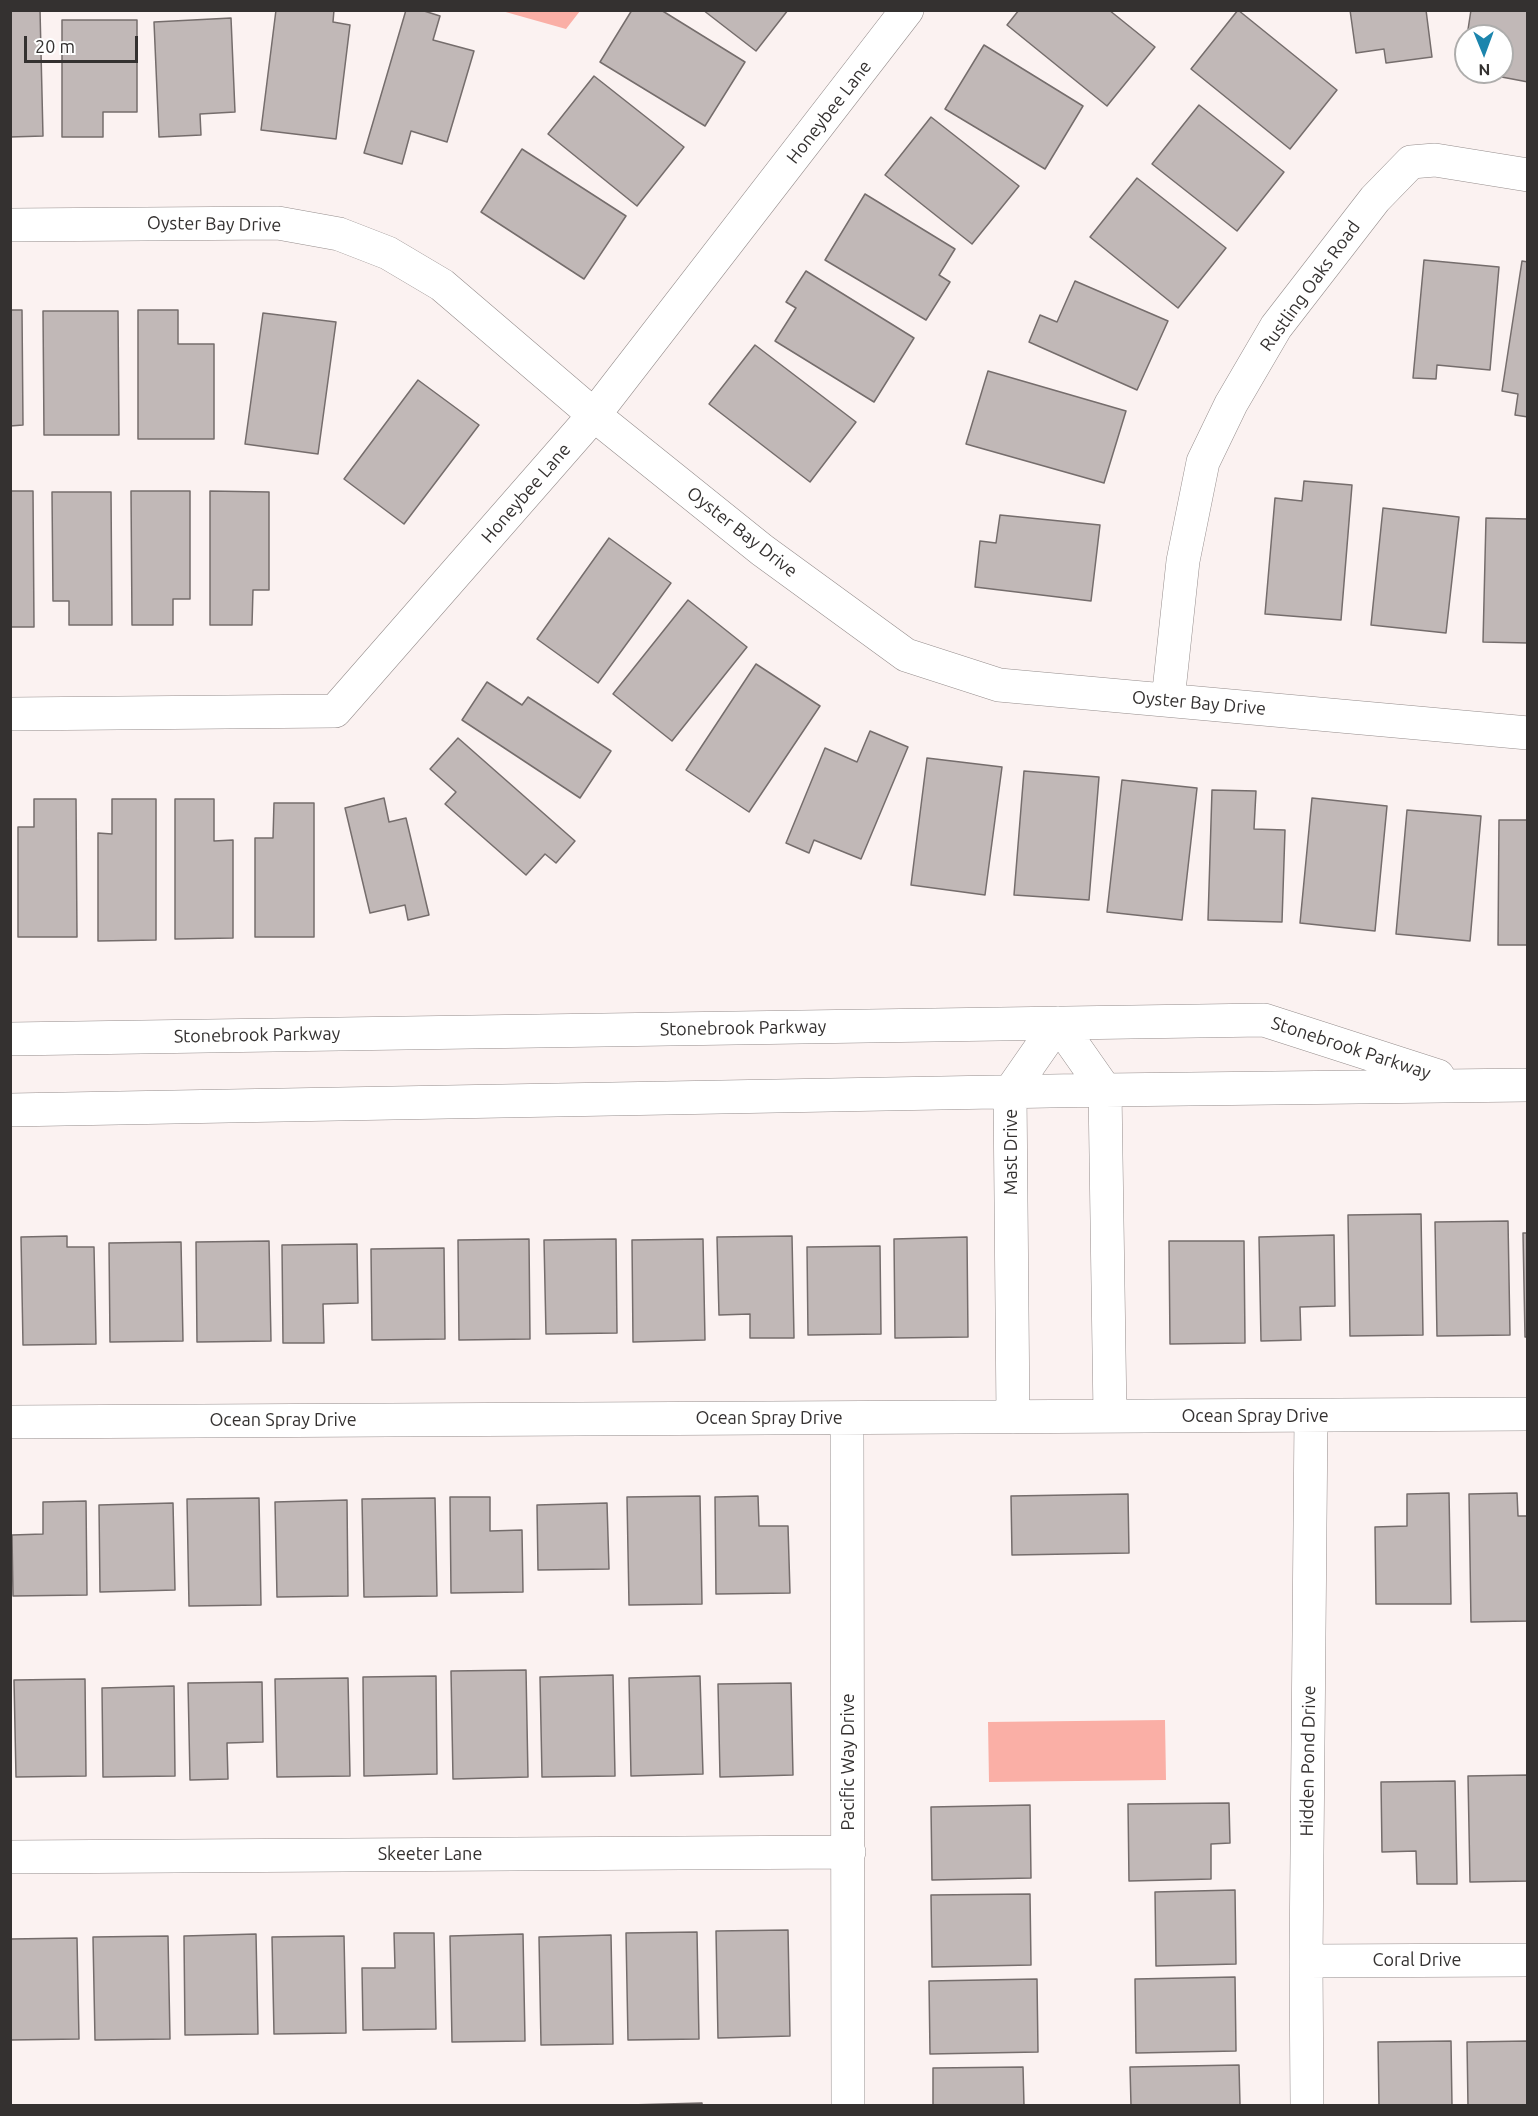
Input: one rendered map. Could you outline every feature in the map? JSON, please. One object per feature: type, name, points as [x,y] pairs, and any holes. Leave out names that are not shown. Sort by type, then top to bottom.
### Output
[{"type":"street","name":"Honeybee Lane","points":[[10,714],[335,711],[594,415],[908,10]]},
{"type":"street","name":"Rustling Oaks Road","points":[[1168,700],[1183,561],[1203,462],[1231,404],[1276,327],[1375,199],[1411,162],[1435,160],[1527,175]]},
{"type":"street","name":"Oyster Bay Drive","points":[[10,225],[278,223],[339,234],[388,253],[442,285],[594,415],[762,550],[906,655],[999,685],[1527,733]]},
{"type":"street","name":"Stonebrook Parkway","points":[[10,1039],[1264,1020],[1466,1085]]},
{"type":"street","points":[[1058,1023],[1105,1090],[1110,1416]]},
{"type":"street","name":"Mast Drive","points":[[1013,1417],[1010,1092],[1058,1023]]},
{"type":"street","name":"Stonebrook Parkway","points":[[10,1110],[1105,1090],[1527,1085]]},
{"type":"street","name":"Ocean Spray Drive","points":[[10,1422],[1527,1414]]},
{"type":"street","name":"Hidden Pond Drive","points":[[1307,2106],[1306,1961],[1311,1416]]},
{"type":"street","name":"Pacific Way Drive","points":[[847,1418],[848,2106]]},
{"type":"street","name":"Skeeter Lane","points":[[10,1857],[849,1852]]},
{"type":"street","name":"Coral Drive","points":[[1306,1961],[1527,1960]]},
{"type":"shaded area","points":[[580,10],[566,29],[502,11]]},
{"type":"shaded area","points":[[1165,1720],[1166,1780],[989,1782],[988,1722]]},
{"type":"building","points":[[10,10],[40,10],[43,136],[10,137]]},
{"type":"building","points":[[276,10],[334,10],[333,22],[350,25],[336,139],[261,130]]},
{"type":"building","points":[[406,10],[421,10],[440,16],[433,40],[474,51],[447,142],[411,131],[402,164],[364,153]]},
{"type":"building","points":[[632,10],[661,10],[745,62],[705,126],[600,62]]},
{"type":"building","points":[[703,10],[788,10],[756,51]]},
{"type":"building","points":[[1019,10],[1109,10],[1155,47],[1107,106],[1007,25]]},
{"type":"building","points":[[1238,10],[1337,90],[1290,149],[1191,69]]},
{"type":"building","points":[[1350,10],[1426,10],[1432,57],[1386,63],[1384,49],[1356,53]]},
{"type":"building","points":[[1471,10],[1528,10],[1528,82],[1514,79],[1514,24],[1469,24]]},
{"type":"building","points":[[231,18],[235,112],[200,114],[201,135],[159,137],[154,22]]},
{"type":"building","points":[[62,20],[137,20],[137,112],[103,112],[103,137],[62,137]]},
{"type":"building","points":[[984,45],[1083,106],[1045,169],[945,109]]},
{"type":"building","points":[[594,76],[684,147],[637,206],[548,134]]},
{"type":"building","points":[[1199,105],[1284,172],[1237,231],[1152,164]]},
{"type":"building","points":[[931,117],[1019,186],[972,244],[885,175]]},
{"type":"building","points":[[522,149],[626,216],[584,279],[481,212]]},
{"type":"building","points":[[1137,178],[1226,248],[1178,308],[1090,237]]},
{"type":"building","points":[[865,194],[955,249],[939,275],[950,282],[926,320],[825,260]]},
{"type":"building","points":[[1424,260],[1499,267],[1490,370],[1437,365],[1436,379],[1413,378]]},
{"type":"building","points":[[1522,261],[1528,262],[1528,417],[1515,415],[1518,394],[1502,391]]},
{"type":"building","points":[[806,271],[914,338],[874,402],[775,341],[796,308],[786,302]]},
{"type":"building","points":[[1075,281],[1168,321],[1137,390],[1029,342],[1040,315],[1057,322]]},
{"type":"building","points":[[10,310],[22,310],[23,425],[10,426]]},
{"type":"building","points":[[138,310],[178,310],[178,344],[214,344],[214,439],[138,439]]},
{"type":"building","points":[[43,311],[118,311],[119,435],[44,435]]},
{"type":"building","points":[[263,313],[336,322],[318,454],[245,444]]},
{"type":"building","points":[[755,345],[856,422],[810,482],[709,404]]},
{"type":"building","points":[[988,371],[1126,411],[1104,483],[966,444]]},
{"type":"building","points":[[418,380],[479,425],[404,524],[344,479]]},
{"type":"building","points":[[1304,481],[1352,485],[1341,620],[1265,614],[1275,498],[1302,501]]},
{"type":"building","points":[[10,491],[33,491],[34,627],[10,627]]},
{"type":"building","points":[[131,491],[190,491],[190,599],[173,599],[173,625],[132,625]]},
{"type":"building","points":[[210,491],[269,492],[269,590],[253,590],[252,625],[210,625]]},
{"type":"building","points":[[52,492],[111,492],[112,625],[69,625],[69,601],[53,601]]},
{"type":"building","points":[[1383,508],[1459,517],[1446,633],[1371,625]]},
{"type":"building","points":[[1000,515],[1100,525],[1091,601],[975,587],[980,541],[996,543]]},
{"type":"building","points":[[1486,518],[1528,519],[1528,643],[1483,642]]},
{"type":"building","points":[[609,538],[671,583],[598,683],[537,639]]},
{"type":"building","points":[[688,600],[747,647],[672,741],[613,694]]},
{"type":"building","points":[[756,664],[820,706],[749,812],[686,770]]},
{"type":"building","points":[[487,682],[522,705],[528,697],[611,751],[580,798],[462,720]]},
{"type":"building","points":[[870,731],[908,747],[861,859],[814,840],[809,853],[786,843],[825,748],[857,762]]},
{"type":"building","points":[[458,738],[575,841],[556,863],[545,854],[526,875],[445,804],[456,792],[430,769]]},
{"type":"building","points":[[927,758],[1002,767],[985,895],[911,885]]},
{"type":"building","points":[[1024,771],[1099,777],[1089,900],[1014,895]]},
{"type":"building","points":[[1122,780],[1197,788],[1182,920],[1107,912]]},
{"type":"building","points":[[1212,790],[1256,791],[1254,829],[1285,830],[1282,922],[1208,920]]},
{"type":"building","points":[[384,798],[389,822],[406,818],[429,915],[408,920],[405,905],[370,913],[345,808]]},
{"type":"building","points":[[1312,798],[1387,806],[1375,931],[1300,923]]},
{"type":"building","points":[[34,799],[76,799],[77,937],[18,937],[18,827],[34,827]]},
{"type":"building","points":[[112,799],[156,799],[156,940],[98,941],[98,833],[112,834]]},
{"type":"building","points":[[175,799],[214,799],[214,841],[233,840],[233,938],[175,939]]},
{"type":"building","points":[[274,803],[314,803],[314,937],[255,937],[255,838],[273,838]]},
{"type":"building","points":[[1407,810],[1481,816],[1470,941],[1396,934]]},
{"type":"building","points":[[1499,820],[1528,820],[1528,945],[1498,945]]},
{"type":"building","points":[[1421,1214],[1423,1335],[1350,1336],[1348,1215]]},
{"type":"building","points":[[1508,1221],[1510,1335],[1437,1336],[1435,1222]]},
{"type":"building","points":[[1523,1233],[1528,1233],[1528,1337],[1525,1337]]},
{"type":"building","points":[[1334,1235],[1335,1306],[1300,1307],[1301,1340],[1261,1341],[1259,1237]]},
{"type":"building","points":[[67,1236],[67,1247],[94,1247],[96,1344],[23,1345],[21,1237]]},
{"type":"building","points":[[792,1236],[794,1338],[750,1338],[750,1314],[719,1315],[717,1237]]},
{"type":"building","points":[[967,1237],[968,1337],[895,1338],[894,1239]]},
{"type":"building","points":[[529,1239],[530,1339],[459,1340],[458,1240]]},
{"type":"building","points":[[616,1239],[617,1333],[546,1334],[544,1240]]},
{"type":"building","points":[[703,1239],[705,1340],[633,1342],[632,1240]]},
{"type":"building","points":[[269,1241],[271,1341],[197,1342],[196,1242]]},
{"type":"building","points":[[1169,1241],[1244,1241],[1245,1343],[1170,1344]]},
{"type":"building","points":[[181,1242],[183,1341],[110,1342],[109,1243]]},
{"type":"building","points":[[357,1244],[358,1303],[323,1304],[324,1343],[283,1343],[282,1245]]},
{"type":"building","points":[[880,1246],[881,1334],[808,1335],[807,1247]]},
{"type":"building","points":[[444,1248],[445,1339],[372,1340],[371,1249]]},
{"type":"building","points":[[1449,1493],[1451,1604],[1376,1604],[1375,1527],[1407,1526],[1407,1494]]},
{"type":"building","points":[[1517,1493],[1518,1516],[1528,1516],[1528,1621],[1471,1622],[1469,1494]]},
{"type":"building","points":[[1128,1494],[1129,1553],[1012,1555],[1011,1496]]},
{"type":"building","points":[[700,1496],[702,1604],[629,1605],[627,1497]]},
{"type":"building","points":[[758,1496],[759,1526],[788,1526],[790,1593],[716,1594],[715,1497]]},
{"type":"building","points":[[450,1497],[490,1497],[490,1531],[522,1530],[523,1592],[451,1593]]},
{"type":"building","points":[[259,1498],[261,1605],[189,1606],[187,1499]]},
{"type":"building","points":[[435,1498],[437,1596],[364,1597],[362,1499]]},
{"type":"building","points":[[347,1500],[348,1596],[277,1597],[275,1502]]},
{"type":"building","points":[[86,1501],[87,1595],[13,1596],[12,1535],[43,1534],[43,1502]]},
{"type":"building","points":[[173,1503],[175,1590],[100,1592],[99,1505]]},
{"type":"building","points":[[607,1503],[609,1569],[538,1570],[537,1505]]},
{"type":"building","points":[[526,1670],[528,1777],[453,1779],[451,1671]]},
{"type":"building","points":[[613,1675],[615,1776],[542,1777],[540,1677]]},
{"type":"building","points":[[436,1676],[437,1774],[364,1776],[363,1677]]},
{"type":"building","points":[[700,1676],[703,1774],[631,1776],[629,1678]]},
{"type":"building","points":[[348,1678],[350,1776],[277,1777],[275,1679]]},
{"type":"building","points":[[85,1679],[86,1776],[16,1777],[14,1680]]},
{"type":"building","points":[[262,1682],[263,1742],[227,1743],[228,1779],[190,1780],[188,1683]]},
{"type":"building","points":[[791,1683],[793,1775],[720,1777],[718,1684]]},
{"type":"building","points":[[174,1686],[175,1776],[103,1777],[102,1688]]},
{"type":"building","points":[[1528,1775],[1528,1881],[1470,1882],[1468,1776]]},
{"type":"building","points":[[1455,1781],[1457,1884],[1417,1884],[1416,1851],[1382,1852],[1381,1782]]},
{"type":"building","points":[[1229,1803],[1230,1843],[1211,1844],[1211,1879],[1129,1881],[1128,1804]]},
{"type":"building","points":[[1030,1805],[1031,1878],[932,1880],[931,1807]]},
{"type":"building","points":[[1235,1890],[1236,1964],[1156,1966],[1155,1892]]},
{"type":"building","points":[[1030,1894],[1031,1965],[932,1967],[931,1895]]},
{"type":"building","points":[[788,1930],[790,2036],[718,2038],[716,1931]]},
{"type":"building","points":[[697,1932],[699,2039],[628,2040],[626,1933]]},
{"type":"building","points":[[394,1933],[434,1933],[436,2029],[363,2030],[362,1968],[395,1968]]},
{"type":"building","points":[[256,1934],[258,2034],[185,2035],[184,1936]]},
{"type":"building","points":[[523,1934],[525,2041],[452,2042],[450,1936]]},
{"type":"building","points":[[611,1935],[613,2044],[541,2045],[539,1937]]},
{"type":"building","points":[[168,1936],[170,2039],[95,2040],[93,1937]]},
{"type":"building","points":[[344,1936],[346,2033],[274,2034],[272,1937]]},
{"type":"building","points":[[77,1938],[79,2039],[10,2040],[10,1939]]},
{"type":"building","points":[[1235,1977],[1236,2051],[1136,2053],[1135,1979]]},
{"type":"building","points":[[1037,1979],[1038,2052],[930,2054],[929,1981]]},
{"type":"building","points":[[1451,2041],[1452,2106],[1379,2106],[1378,2042]]},
{"type":"building","points":[[1528,2041],[1528,2106],[1468,2106],[1467,2042]]},
{"type":"building","points":[[1239,2065],[1240,2105],[1131,2106],[1130,2067]]},
{"type":"building","points":[[1023,2067],[1024,2106],[933,2106],[933,2068]]},
{"type":"building","points":[[702,2103],[702,2106],[629,2106],[629,2105]]}]
